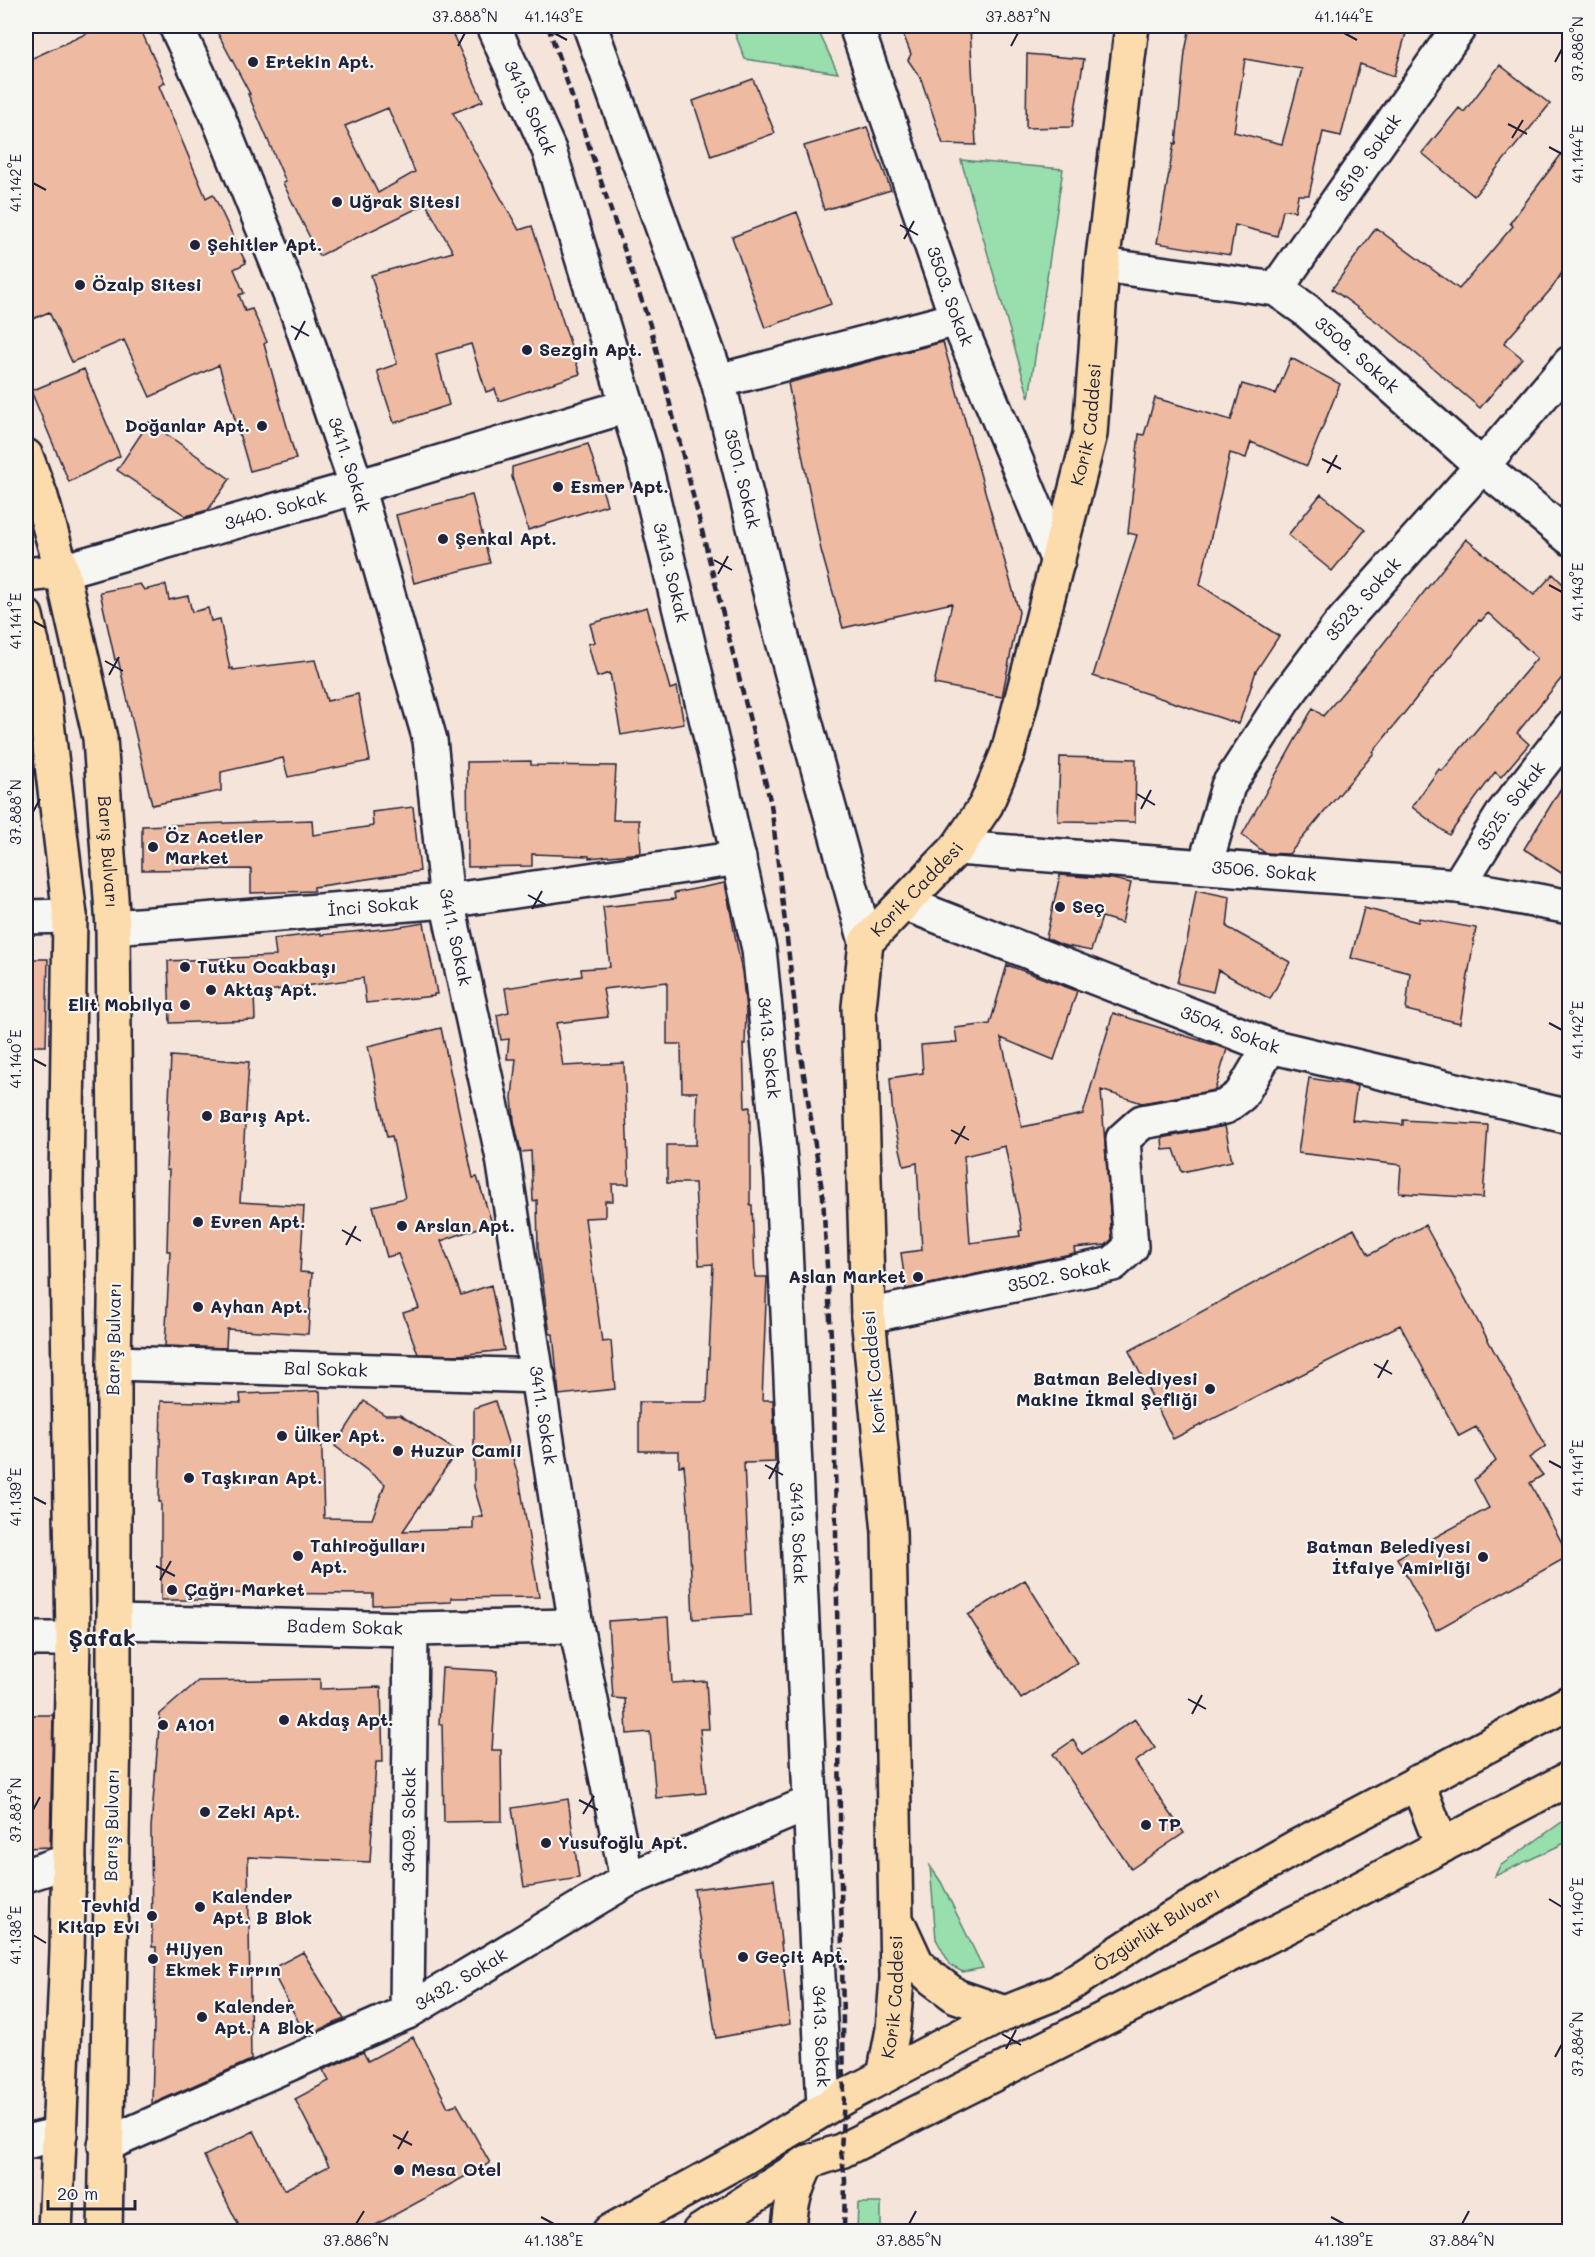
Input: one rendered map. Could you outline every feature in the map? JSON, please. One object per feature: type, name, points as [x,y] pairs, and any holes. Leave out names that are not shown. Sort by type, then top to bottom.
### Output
[{"type":"main road","name":"Korik Caddesi","points":[[884,2076],[893,2029],[896,1988],[896,1917],[889,1532],[867,1316],[859,1008],[866,942],[957,848],[986,805],[1008,752],[1089,434],[1102,265],[1132,26]]},
{"type":"main road","name":"Barış Bulvarı","points":[[26,456],[62,571],[100,738],[113,927],[116,1251],[114,1729],[105,2232]]},
{"type":"main road","points":[[26,575],[62,571]]},
{"type":"main road","points":[[26,616],[44,697],[70,916],[66,1182],[73,1639],[69,1861],[56,2232]]},
{"type":"main road","name":"Özgürlük Bulvarı","points":[[609,2232],[745,2157],[824,2108],[1005,2013],[1058,1992],[1172,1918],[1296,1847],[1569,1702]]},
{"type":"main road","points":[[660,2204],[718,2227],[808,2162],[862,2140],[1318,1911],[1569,1778]]},
{"type":"main road","points":[[1417,1782],[1442,1845]]},
{"type":"main road","name":"Korik Caddesi","points":[[896,1917],[917,1964],[932,1978],[956,1996],[1005,2013]]},
{"type":"main road","points":[[789,2232],[790,2211],[796,2186],[808,2162]]},
{"type":"street","name":"3411. Sokak","points":[[176,26],[217,114],[293,303],[357,487],[430,740],[447,900],[503,1158],[576,1626],[627,1880]]},
{"type":"street","name":"3413. Sokak","points":[[493,26],[549,150],[643,458],[759,949],[782,1180],[824,2108]]},
{"type":"street","name":"3501. Sokak","points":[[590,26],[718,381],[775,612],[866,942]]},
{"type":"street","name":"3503. Sokak","points":[[856,26],[957,319],[1058,561]]},
{"type":"street","name":"3519. Sokak","points":[[1276,289],[1460,26]]},
{"type":"street","name":"3508. Sokak","points":[[1102,265],[1276,289],[1306,310],[1482,466],[1569,538]]},
{"type":"street","points":[[718,381],[957,319]]},
{"type":"street","name":"3523. Sokak","points":[[1205,866],[1228,786],[1285,698],[1339,626],[1482,466],[1569,363]]},
{"type":"street","name":"3440. Sokak","points":[[62,571],[357,487],[627,406]]},
{"type":"street","name":"3525. Sokak","points":[[1458,886],[1504,812],[1569,728]]},
{"type":"street","name":"3506. Sokak","points":[[957,848],[1458,886],[1569,907]]},
{"type":"street","name":"İnci Sokak","points":[[113,927],[447,900],[739,858]]},
{"type":"street","name":"3504. Sokak","points":[[904,903],[1270,1046],[1569,1116]]},
{"type":"street","points":[[26,917],[70,916]]},
{"type":"street","name":"3502. Sokak","points":[[867,1316],[1113,1264],[1131,1247],[1123,1139],[1142,1122],[1225,1107],[1241,1095],[1270,1046]]},
{"type":"street","name":"Bal Sokak","points":[[114,1363],[538,1376]]},
{"type":"street","name":"Badem Sokak","points":[[114,1622],[411,1629],[576,1626]]},
{"type":"street","name":"3409. Sokak","points":[[407,2012],[411,1629]]},
{"type":"street","points":[[26,1639],[73,1639]]},
{"type":"street","name":"3432. Sokak","points":[[105,2145],[407,2012],[627,1880],[810,1803]]},
{"type":"street","points":[[26,1875],[69,1861]]},
{"type":"street","points":[[26,2142],[60,2134]]},
{"type":"green space","points":[[732,26],[816,26],[838,73],[745,59]]},
{"type":"green space","points":[[961,160],[1063,169],[1029,398]]},
{"type":"green space","points":[[1569,1817],[1569,1841],[1495,1876],[1500,1866]]},
{"type":"green space","points":[[930,1866],[941,1882],[983,1968],[963,1972],[951,1966],[936,1939]]},
{"type":"green space","points":[[858,2203],[881,2203],[881,2231],[857,2231]]},
{"type":"building","points":[[103,26],[139,26],[165,83],[159,86],[206,198],[213,194],[246,263],[234,269],[244,293],[239,295],[245,311],[252,309],[267,342],[264,344],[296,459],[250,471],[219,365],[150,397],[124,340],[72,362],[49,312],[26,322],[26,61]]},
{"type":"building","points":[[214,26],[449,26],[483,101],[453,113],[519,230],[532,226],[580,374],[499,401],[495,389],[486,392],[471,344],[436,354],[449,405],[394,423],[377,371],[397,364],[371,275],[453,252],[426,204],[319,256],[283,183],[286,182],[248,94],[250,94]],"holes":[[[388,108],[415,172],[378,193],[345,126]]]},
{"type":"building","points":[[900,26],[970,26],[976,145],[943,144],[921,79],[908,60],[911,54]]},
{"type":"building","points":[[1190,26],[1408,26],[1394,76],[1360,64],[1341,136],[1323,132],[1309,195],[1298,195],[1295,211],[1283,210],[1277,236],[1235,225],[1230,255],[1157,243],[1174,143],[1176,144],[1185,52]],"holes":[[[1245,59],[1302,69],[1282,144],[1234,132]]]},
{"type":"building","points":[[1027,54],[1084,59],[1072,127],[1026,128]]},
{"type":"building","points":[[1500,65],[1550,104],[1474,196],[1422,153],[1459,108],[1464,112]]},
{"type":"building","points":[[753,79],[775,133],[711,156],[693,101]]},
{"type":"building","points":[[867,127],[891,190],[824,210],[804,146]]},
{"type":"building","points":[[1569,144],[1569,262],[1552,288],[1504,343],[1522,358],[1480,408],[1388,330],[1332,289],[1376,228],[1459,289],[1513,226],[1510,223]]},
{"type":"building","points":[[797,212],[831,304],[765,328],[732,237]]},
{"type":"building","points":[[943,342],[1019,612],[1002,697],[934,684],[952,603],[843,628],[821,550],[788,383]]},
{"type":"building","points":[[1291,358],[1340,384],[1307,466],[1251,442],[1246,458],[1230,453],[1200,585],[1279,636],[1256,671],[1239,724],[1093,676],[1137,535],[1128,533],[1139,434],[1144,435],[1155,398],[1231,420],[1242,384],[1276,394]]},
{"type":"building","points":[[84,369],[120,456],[69,482],[31,391]]},
{"type":"building","points":[[149,422],[230,479],[208,510],[186,516],[117,470]]},
{"type":"building","name":"Esmer Apt.","points":[[588,444],[607,505],[528,530],[512,477],[512,467]]},
{"type":"building","points":[[1321,494],[1365,530],[1332,571],[1288,535]]},
{"type":"building","name":"Şenkal Apt.","points":[[472,495],[490,563],[414,583],[396,515]]},
{"type":"building","points":[[1466,539],[1534,595],[1553,574],[1569,590],[1569,669],[1517,733],[1529,744],[1501,777],[1495,772],[1449,835],[1412,807],[1439,769],[1442,771],[1537,658],[1488,613],[1481,621],[1479,620],[1374,753],[1289,854],[1265,853],[1242,835],[1313,708],[1323,716]]},
{"type":"building","points":[[140,584],[144,590],[166,585],[169,600],[188,596],[192,612],[208,608],[211,621],[220,619],[230,669],[315,660],[327,701],[358,694],[370,761],[288,777],[283,758],[221,772],[221,791],[152,805],[100,592]]},
{"type":"building","points":[[647,607],[670,689],[677,687],[684,724],[621,735],[610,673],[597,677],[588,644],[595,642],[590,624]]},
{"type":"building","points":[[1060,757],[1136,759],[1135,822],[1058,821]]},
{"type":"building","points":[[531,761],[531,765],[616,766],[613,820],[639,820],[641,853],[589,858],[589,856],[532,854],[532,866],[468,867],[467,762]]},
{"type":"building","points":[[1569,775],[1569,878],[1524,849]]},
{"type":"building","points":[[413,807],[420,871],[314,887],[314,891],[251,893],[251,869],[142,870],[142,826],[312,820],[313,835],[373,826],[372,812]]},
{"type":"building","points":[[1060,875],[1113,879],[1131,883],[1122,923],[1102,917],[1091,951],[1062,945],[1046,938]]},
{"type":"building","points":[[725,883],[742,972],[746,1010],[745,1044],[743,1044],[745,1108],[750,1107],[750,1205],[752,1205],[755,1277],[767,1277],[762,1400],[773,1400],[775,1462],[744,1463],[751,1615],[693,1619],[684,1465],[679,1466],[679,1451],[639,1451],[639,1402],[707,1402],[713,1264],[699,1265],[695,1183],[667,1183],[667,1145],[696,1145],[697,1092],[682,1092],[681,1044],[667,1044],[667,982],[603,989],[608,1017],[556,1023],[563,1066],[624,1063],[629,1184],[612,1184],[613,1201],[605,1201],[605,1217],[585,1218],[602,1342],[611,1341],[615,1389],[559,1395],[553,1334],[550,1334],[538,1248],[537,1200],[533,1201],[531,1151],[521,1152],[514,1121],[512,1097],[516,1059],[507,1059],[509,1039],[501,1040],[497,1015],[509,1012],[505,988],[582,976],[581,969],[610,967],[603,907],[675,899],[674,893]]},
{"type":"building","points":[[1196,890],[1230,897],[1227,927],[1290,962],[1270,999],[1218,970],[1213,992],[1177,983]]},
{"type":"building","points":[[1364,908],[1418,922],[1419,918],[1476,928],[1460,1023],[1406,1010],[1410,973],[1351,958]]},
{"type":"building","points":[[424,923],[437,994],[434,996],[366,1003],[363,978],[254,993],[255,1020],[170,1023],[168,961],[276,956],[274,939]]},
{"type":"building","points":[[26,959],[48,959],[46,1046],[26,1046]]},
{"type":"building","points":[[1007,965],[1077,991],[1054,1060],[1001,1038],[1022,1127],[1083,1114],[1113,1013],[1227,1049],[1215,1090],[1142,1103],[1101,1090],[1112,1239],[1106,1245],[1074,1248],[1075,1253],[906,1289],[901,1253],[922,1250],[917,1163],[904,1166],[893,1118],[890,1078],[923,1073],[921,1045],[957,1042],[955,1028],[990,1024]],"holes":[[[1005,1146],[1022,1230],[1019,1231],[1020,1236],[970,1243],[964,1156]]]},
{"type":"building","points":[[441,1028],[473,1178],[477,1177],[492,1223],[441,1241],[461,1295],[491,1285],[504,1350],[459,1355],[418,1354],[403,1313],[419,1308],[398,1254],[387,1257],[373,1206],[405,1198],[392,1136],[387,1137],[368,1046]]},
{"type":"building","points":[[171,1056],[249,1062],[240,1202],[304,1206],[300,1272],[312,1273],[308,1334],[227,1329],[226,1348],[165,1346],[170,1251],[167,1251],[169,1170],[166,1170]]},
{"type":"building","points":[[1309,1078],[1357,1086],[1352,1120],[1403,1125],[1403,1120],[1488,1125],[1483,1198],[1399,1193],[1401,1165],[1298,1153]]},
{"type":"building","points":[[1225,1126],[1232,1161],[1182,1172],[1174,1149],[1163,1150],[1162,1138]]},
{"type":"building","name":"Batman Belediyesi Makine İkmal Şefliği","points":[[1425,1225],[1546,1446],[1529,1458],[1543,1475],[1530,1483],[1569,1556],[1436,1630],[1397,1558],[1489,1508],[1474,1480],[1496,1461],[1476,1427],[1459,1436],[1400,1325],[1173,1439],[1129,1351],[1354,1229],[1369,1255]]},
{"type":"building","points":[[320,1391],[324,1518],[372,1519],[385,1484],[335,1446],[364,1401],[385,1415],[400,1415],[457,1451],[403,1531],[473,1529],[473,1517],[483,1517],[474,1487],[474,1408],[495,1401],[519,1478],[539,1597],[451,1598],[451,1602],[373,1605],[373,1594],[218,1593],[218,1600],[161,1600],[161,1502],[159,1502],[161,1401],[241,1403],[240,1394]]},
{"type":"building","points":[[1025,1580],[1077,1663],[1021,1699],[968,1615]]},
{"type":"building","points":[[668,1617],[672,1683],[706,1681],[709,1729],[700,1729],[706,1793],[656,1798],[650,1732],[627,1734],[625,1699],[613,1698],[608,1621]]},
{"type":"building","points":[[442,1668],[497,1671],[492,1750],[501,1750],[502,1821],[444,1822],[442,1724],[439,1724]]},
{"type":"building","points":[[320,1679],[320,1689],[381,1687],[383,1762],[376,1762],[370,1862],[248,1857],[251,2060],[152,2104],[156,1947],[152,1947],[151,1828],[160,1714],[198,1681]]},
{"type":"building","points":[[26,1715],[53,1715],[50,1847],[26,1848]]},
{"type":"building","points":[[1135,1719],[1155,1748],[1135,1762],[1184,1833],[1131,1869],[1053,1754],[1073,1740],[1082,1754]]},
{"type":"building","name":"Yusufoğlu Apt.","points":[[568,1799],[579,1878],[524,1887],[512,1808]]},
{"type":"building","name":"Geçit Apt.","points":[[774,1879],[790,2024],[716,2038],[694,1889]]},
{"type":"building","points":[[303,1952],[344,2019],[306,2036],[271,1969]]},
{"type":"building","points":[[413,2037],[448,2107],[457,2104],[490,2163],[363,2232],[242,2232],[204,2156],[254,2131],[284,2190],[329,2166],[295,2099],[329,2081],[323,2070],[363,2052],[368,2061]]},
{"type":"railway","points":[[548,26],[650,325],[771,804],[800,1049],[823,1196],[834,1389],[844,2097],[841,2151],[845,2180],[844,2232]]},
{"type":"place","name":"Ertekin Apt.","points":[[253,62]]},
{"type":"place","name":"Uğrak Sitesi","points":[[337,202]]},
{"type":"place","name":"Şehitler Apt.","points":[[195,245]]},
{"type":"place","name":"Özalp Sitesi","points":[[80,285]]},
{"type":"place","name":"Sezgin Apt.","points":[[527,350]]},
{"type":"place","name":"Doğanlar Apt.","points":[[262,426]]},
{"type":"place","name":"Esmer Apt.","points":[[558,487]]},
{"type":"place","name":"Şenkal Apt.","points":[[443,539]]},
{"type":"place","name":"Öz Acetler Market","points":[[153,847]]},
{"type":"place","name":"Seç","points":[[1060,907]]},
{"type":"place","name":"Tutku Ocakbaşı","points":[[185,967]]},
{"type":"place","name":"Aktaş Apt.","points":[[211,990]]},
{"type":"place","name":"Elit Mobilya","points":[[185,1005]]},
{"type":"place","name":"Barış Apt.","points":[[207,1116]]},
{"type":"place","name":"Evren Apt.","points":[[198,1222]]},
{"type":"place","name":"Arslan Apt.","points":[[402,1226]]},
{"type":"place","name":"Aslan Market","points":[[918,1277]]},
{"type":"place","name":"Ayhan Apt.","points":[[198,1307]]},
{"type":"place","name":"Batman Belediyesi Makine İkmal Şefliği","points":[[1210,1389]]},
{"type":"place","name":"Ülker Apt.","points":[[282,1436]]},
{"type":"place","name":"Huzur Camii","points":[[398,1451]]},
{"type":"place","name":"Taşkıran Apt.","points":[[189,1478]]},
{"type":"place","name":"Tahiroğulları Apt.","points":[[298,1556]]},
{"type":"place","name":"Batman Belediyesi İtfaiye Amirliği","points":[[1483,1557]]},
{"type":"place","name":"Çağrı Market","points":[[172,1590]]},
{"type":"place","name":"Akdaş Apt.","points":[[284,1720]]},
{"type":"place","name":"A101","points":[[163,1725]]},
{"type":"place","name":"Zeki Apt.","points":[[205,1812]]},
{"type":"place","name":"TP","points":[[1146,1825]]},
{"type":"place","name":"Yusufoğlu Apt.","points":[[546,1843]]},
{"type":"place","name":"Kalender Apt. B Blok","points":[[200,1907]]},
{"type":"place","name":"Tevhid Kitap Evi","points":[[152,1916]]},
{"type":"place","name":"Geçit Apt.","points":[[743,1957]]},
{"type":"place","name":"Hijyen Ekmek Fırrın","points":[[153,1959]]},
{"type":"place","name":"Kalender Apt. A Blok","points":[[202,2017]]},
{"type":"place","name":"Mesa Otel","points":[[399,2170]]},
{"type":"district","name":"Şafak","points":[[102,1638]]}]
